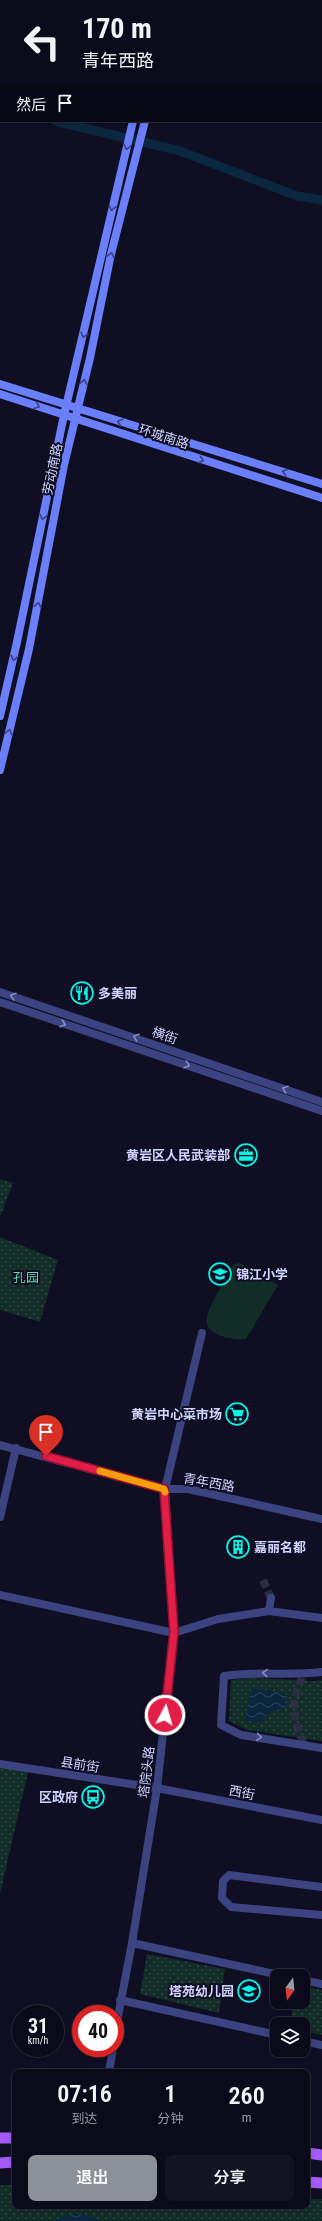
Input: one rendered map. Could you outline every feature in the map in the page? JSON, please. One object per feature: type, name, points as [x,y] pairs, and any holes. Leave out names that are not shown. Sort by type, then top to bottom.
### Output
[{"type":"main road","name":"劳动南路","points":[[0,716],[17,642],[66,404],[133,123]]},
{"type":"main road","name":"劳动南路","points":[[0,770],[29,649],[64,465],[78,408],[111,254],[144,124]]},
{"type":"main road","points":[[0,384],[322,484]]},
{"type":"main road","name":"环城南路","points":[[0,394],[75,420],[322,498]]},
{"type":"main road","points":[[0,2138],[12,2138]]},
{"type":"main road","points":[[310,2153],[322,2155]]},
{"type":"main road","points":[[0,2163],[12,2162]]},
{"type":"main road","points":[[310,2182],[322,2183]]},
{"type":"street","name":"横街","points":[[0,992],[322,1102]]},
{"type":"street","name":"横街","points":[[0,1002],[322,1111]]},
{"type":"street","points":[[263,1091],[266,1082]]},
{"type":"street","name":"塔院头路","points":[[119,2005],[132,1943],[157,1788],[174,1632],[164,1489],[202,1333]]},
{"type":"street","name":"青年西路","points":[[0,1445],[16,1448],[164,1489],[188,1489],[322,1518]]},
{"type":"street","points":[[0,1517],[16,1448]]},
{"type":"street","points":[[0,1595],[174,1632],[218,1619],[269,1611],[322,1618]]},
{"type":"street","points":[[269,1611],[271,1598]]},
{"type":"street","points":[[322,1672],[304,1674],[249,1672],[224,1676],[221,1725],[241,1735],[322,1748]]},
{"type":"street","name":"县前街","points":[[0,1764],[157,1788]]},
{"type":"street","name":"西街","points":[[157,1788],[322,1820]]},
{"type":"street","points":[[322,1887],[229,1875],[224,1881],[222,1898],[231,1907],[322,1915]]},
{"type":"street","points":[[132,1943],[270,1973]]},
{"type":"street","points":[[310,1981],[322,1984]]},
{"type":"street","points":[[120,2000],[270,2033]]},
{"type":"street","points":[[310,2042],[322,2045]]},
{"type":"street","points":[[110,2069],[112,2057]]},
{"type":"green space","points":[[0,1179],[13,1183],[0,1217]]},
{"type":"green space","name":"孔园","points":[[0,1237],[58,1260],[40,1322],[0,1310]]},
{"type":"green space","points":[[240,1263],[278,1285],[246,1339],[234,1339],[220,1335],[209,1328],[207,1316],[212,1303],[234,1264]]},
{"type":"green space","points":[[252,1678],[313,1681],[322,1680],[322,1741],[247,1730],[229,1721],[231,1680]]},
{"type":"green space","points":[[0,1763],[29,1768],[0,1894]]},
{"type":"green space","points":[[147,1954],[225,1969],[219,2013],[140,1994]]},
{"type":"green space","points":[[310,1987],[322,1990],[322,2035],[310,2032],[310,2017],[291,2017],[293,2009],[310,2009]]},
{"type":"green space","points":[[0,2185],[12,2185],[12,2209],[310,2209],[310,2199],[322,2199],[322,2221],[0,2221]]},
{"type":"water","points":[[251,1688],[286,1693],[285,1709],[270,1712],[260,1723],[245,1720]]},
{"type":"water","points":[[71,2214],[83,2214],[101,2221],[52,2221]]},
{"type":"waterway","points":[[59,122],[180,151],[297,196],[322,200]]},
{"type":"tunnel","points":[[263,1580],[271,1598]]},
{"type":"tunnel","points":[[303,1743],[299,1733],[294,1708],[296,1692],[304,1674]]},
{"type":"slow traffic","points":[[100,1471],[164,1489],[165,1492]]},
{"type":"place","name":"多美丽","points":[[82,993]]},
{"type":"place","name":"黄岩区人民武装部","points":[[246,1155]]},
{"type":"place","name":"锦江小学","points":[[220,1274]]},
{"type":"place","name":"黄岩中心菜市场","points":[[237,1414]]},
{"type":"place","name":"嘉丽名都","points":[[238,1547]]},
{"type":"place","name":"区政府","points":[[93,1797]]},
{"type":"place","name":"塔苑幼儿园","points":[[249,1991]]},
{"type":"route","points":[[46,1456],[164,1489],[174,1632],[165,1715]]}]
